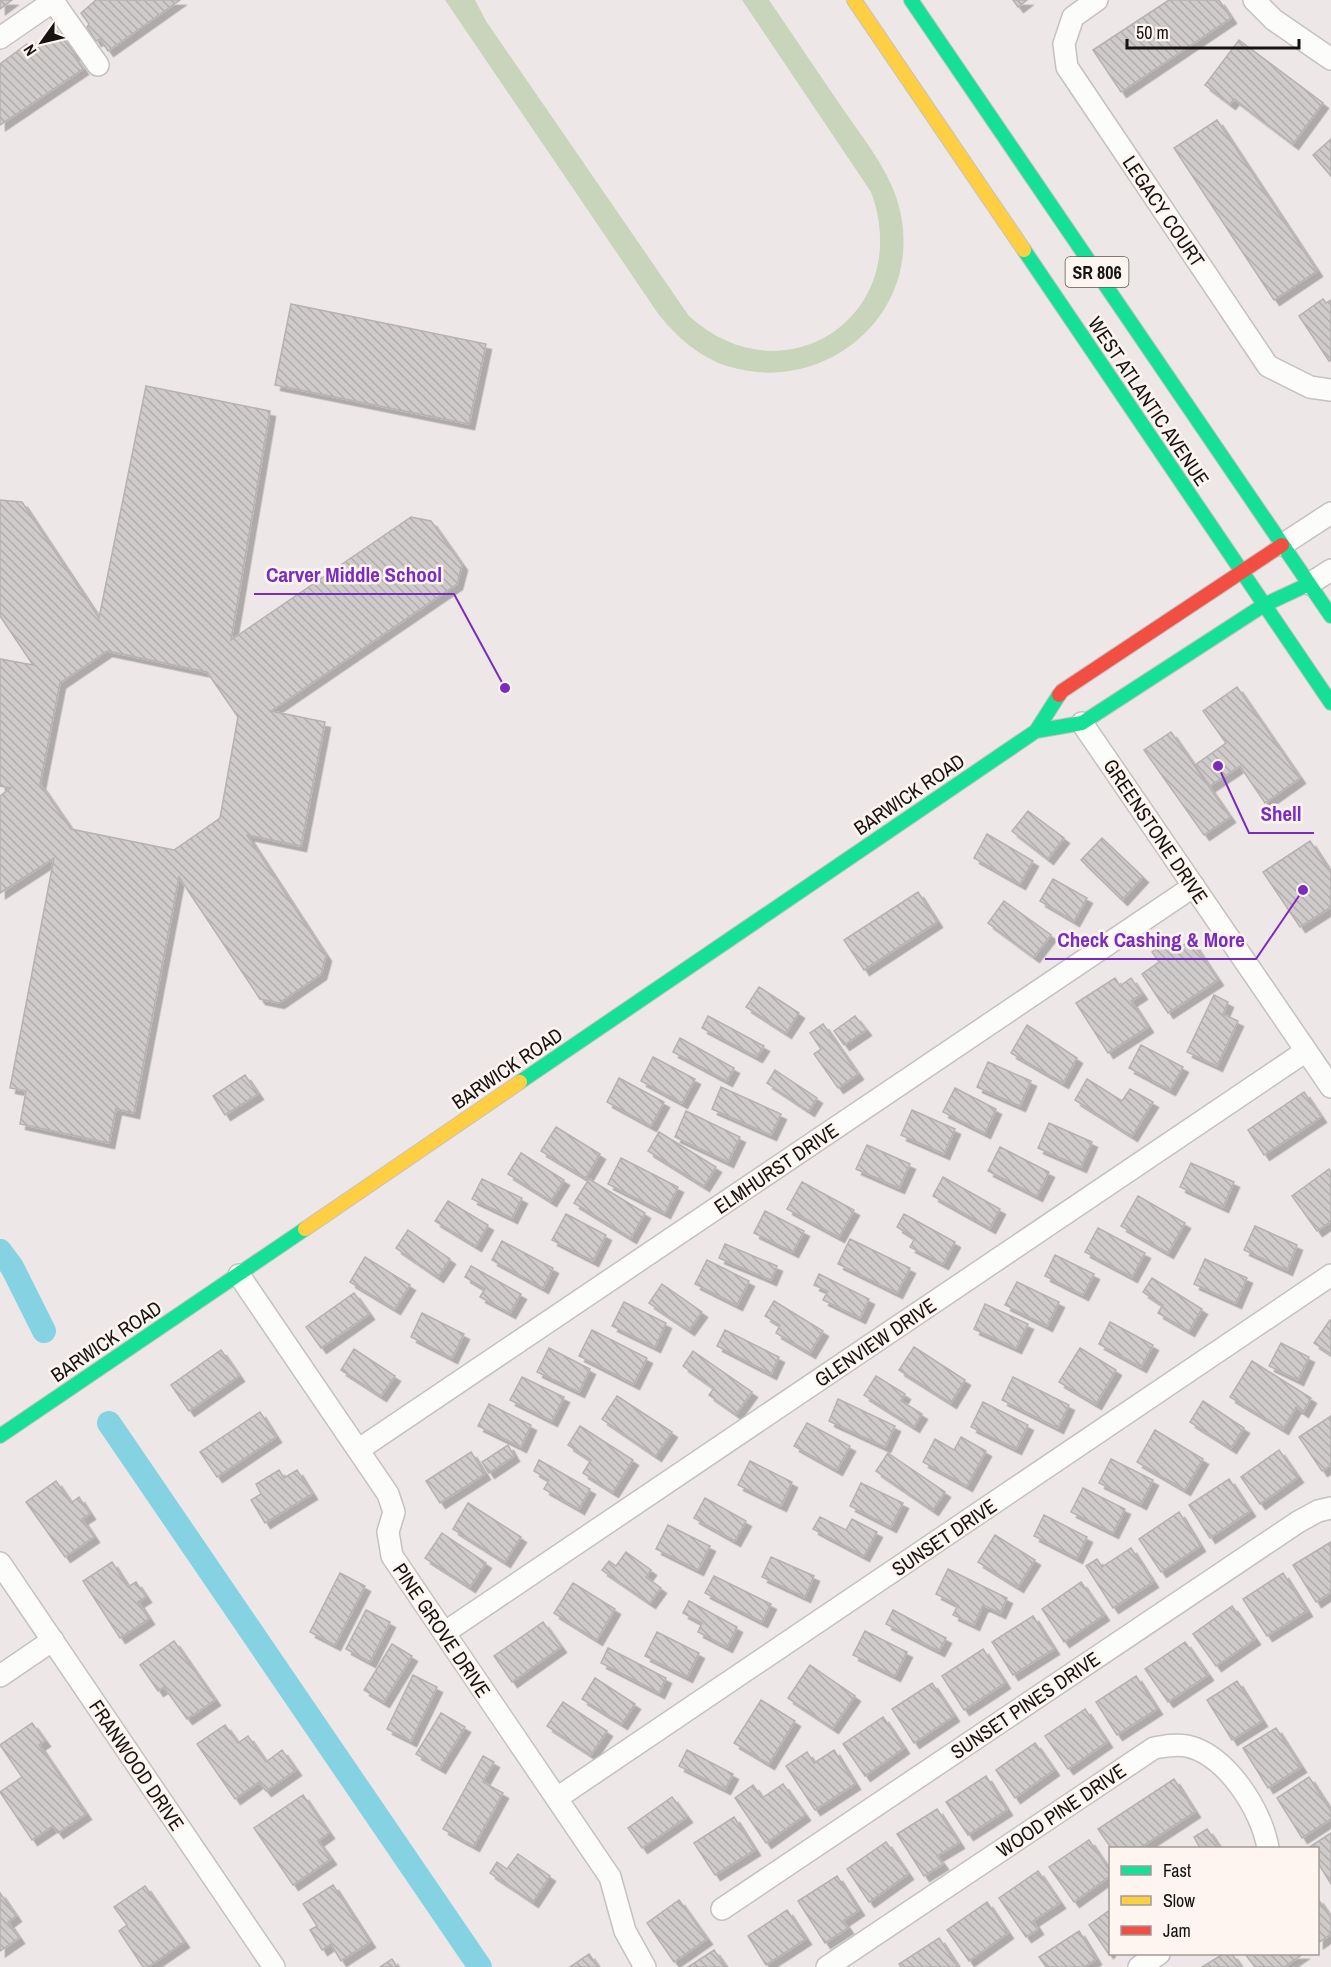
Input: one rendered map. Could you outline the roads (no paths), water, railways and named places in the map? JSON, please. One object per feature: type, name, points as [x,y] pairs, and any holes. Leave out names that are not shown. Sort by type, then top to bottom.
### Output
[{"type":"street","name":"WEST ATLANTIC AVENUE","points":[[854,0],[1331,704]]},
{"type":"street","name":"WEST ATLANTIC AVENUE","points":[[911,0],[1331,616]]},
{"type":"street","name":"LEGACY COURT","points":[[1097,0],[1073,17],[1064,44],[1066,67],[1268,366],[1310,387],[1331,390]]},
{"type":"street","points":[[1254,0],[1274,20],[1331,59]]},
{"type":"street","points":[[0,38],[54,1],[98,65]]},
{"type":"street","points":[[1282,545],[1331,513]]},
{"type":"street","name":"BARWICK ROAD","points":[[0,1436],[1036,730],[1062,691],[1282,545]]},
{"type":"street","points":[[1309,584],[1331,570]]},
{"type":"street","name":"BARWICK ROAD","points":[[1036,730],[1082,723],[1264,605],[1309,584]]},
{"type":"street","name":"GREENSTONE DRIVE","points":[[1082,723],[1331,1087]]},
{"type":"street","name":"ELMHURST DRIVE","points":[[358,1450],[1194,886]]},
{"type":"street","name":"GLENVIEW DRIVE","points":[[444,1633],[1306,1051]]},
{"type":"street","name":"PINE GROVE DRIVE","points":[[239,1275],[388,1494],[394,1512],[388,1532],[392,1556],[556,1798]]},
{"type":"street","name":"SUNSET DRIVE","points":[[556,1798],[1331,1275]]},
{"type":"street","name":"SUNSET PINES DRIVE","points":[[722,1909],[1298,1522],[1318,1511],[1331,1508]]},
{"type":"street","name":"FRANWOOD DRIVE","points":[[0,1563],[274,1967]]},
{"type":"street","points":[[0,1676],[53,1640]]},
{"type":"street","name":"WOOD PINE DRIVE","points":[[827,1967],[1154,1748],[1170,1745],[1186,1746],[1215,1759],[1238,1783],[1256,1811],[1263,1826],[1268,1847]]},
{"type":"street","points":[[556,1798],[610,1877],[625,1931],[645,1967]]},
{"type":"street","points":[[1139,1967],[1156,1955]]},
{"type":"waterway","points":[[0,1251],[12,1267],[44,1331]]},
{"type":"waterway","points":[[109,1423],[480,1967]]},
{"type":"place","name":"Carver Middle School","points":[[505,688]]},
{"type":"place","name":"Shell","points":[[1218,766]]},
{"type":"place","name":"Check Cashing & More","points":[[1303,890]]}]
